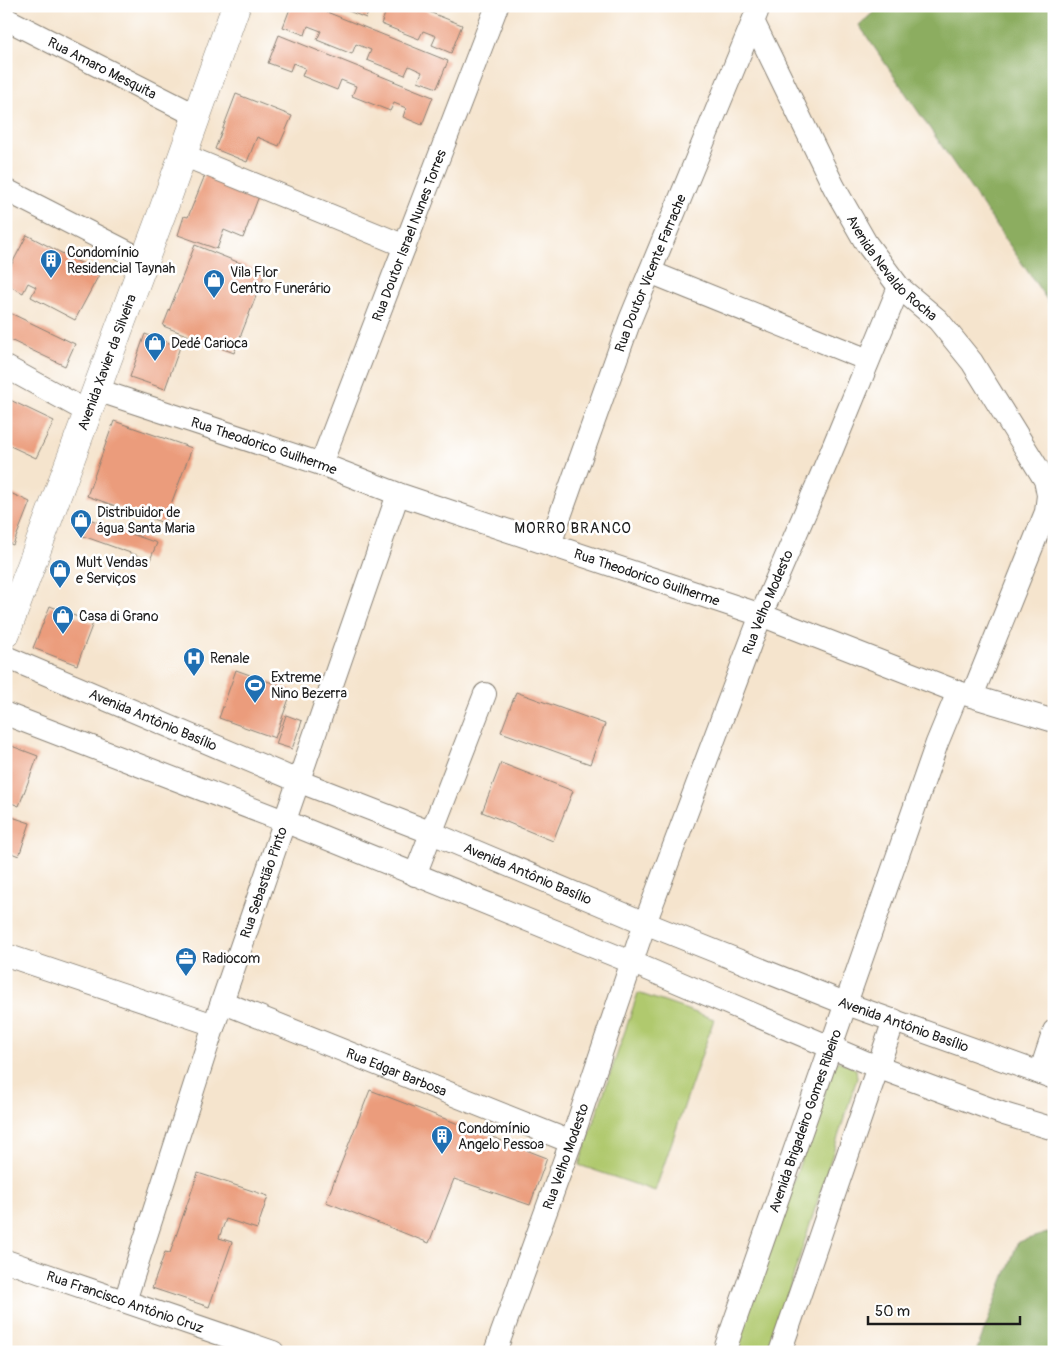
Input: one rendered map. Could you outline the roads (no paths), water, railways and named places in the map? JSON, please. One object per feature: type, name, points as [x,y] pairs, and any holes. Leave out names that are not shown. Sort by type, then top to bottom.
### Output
[{"type":"main road","name":"Avenida Xavier da Silveira","points":[[6,633],[93,401],[236,6]]},
{"type":"street","name":"Rua Doutor Israel Nunes Torres","points":[[321,464],[497,6]]},
{"type":"street","name":"Rua Doutor Vicente Farrache","points":[[550,544],[630,320],[756,13]]},
{"type":"street","name":"Avenida Nevaldo Rocha","points":[[756,13],[834,187],[866,243],[899,287],[938,320],[972,362],[1040,471],[1047,488],[1048,502]]},
{"type":"street","name":"Rua Amaro Mesquita","points":[[6,19],[197,116]]},
{"type":"street","points":[[183,155],[405,246]]},
{"type":"street","points":[[6,190],[144,261]]},
{"type":"street","points":[[650,272],[868,360]]},
{"type":"street","name":"Rua Velho Modesto","points":[[495,1352],[571,1142],[645,923],[761,615],[899,287]]},
{"type":"street","name":"Rua Theodorico Guilherme","points":[[6,367],[93,401],[321,464],[398,494],[761,615],[965,694],[1054,721]]},
{"type":"street","name":"Rua Sebastião Pinto","points":[[125,1301],[214,1025],[398,494]]},
{"type":"street","name":"Avenida Brigadeiro Gomes Ribeiro","points":[[724,1352],[937,743],[965,694],[1038,536],[1048,502]]},
{"type":"street","name":"Avenida Antônio Basílio","points":[[6,657],[298,781],[432,833],[645,923],[847,1004],[1047,1076]]},
{"type":"street","points":[[415,875],[485,694]]},
{"type":"street","points":[[6,714],[284,822],[631,962],[877,1067],[1004,1114],[1054,1129]]},
{"type":"street","points":[[6,955],[214,1025]]},
{"type":"street","name":"Rua Edgar Barbosa","points":[[222,1002],[571,1142]]},
{"type":"street","points":[[780,1352],[894,1020]]},
{"type":"street","points":[[1047,1076],[1054,1031]]},
{"type":"street","name":"Rua Francisco Antônio Cruz","points":[[6,1262],[273,1352]]},
{"type":"place","name":"Condomínio Residencial Taynah","points":[[51,279]]},
{"type":"place","name":"Vila Flor Centro Funerário","points":[[214,299]]},
{"type":"place","name":"Dedé Carioca","points":[[155,362]]},
{"type":"place","name":"Distribuidor de água Santa Maria","points":[[81,539]]},
{"type":"place","name":"Mult Vendas e Serviços","points":[[60,589]]},
{"type":"place","name":"Casa di Grano","points":[[63,635]]},
{"type":"place","name":"Renale","points":[[194,677]]},
{"type":"place","name":"Extreme Nino Bezerra","points":[[255,704]]},
{"type":"place","name":"Radiocom","points":[[186,977]]},
{"type":"place","name":"Condomínio Angelo Pessoa","points":[[442,1155]]},
{"type":"district","name":"MORRO BRANCO","points":[[573,528]]}]
